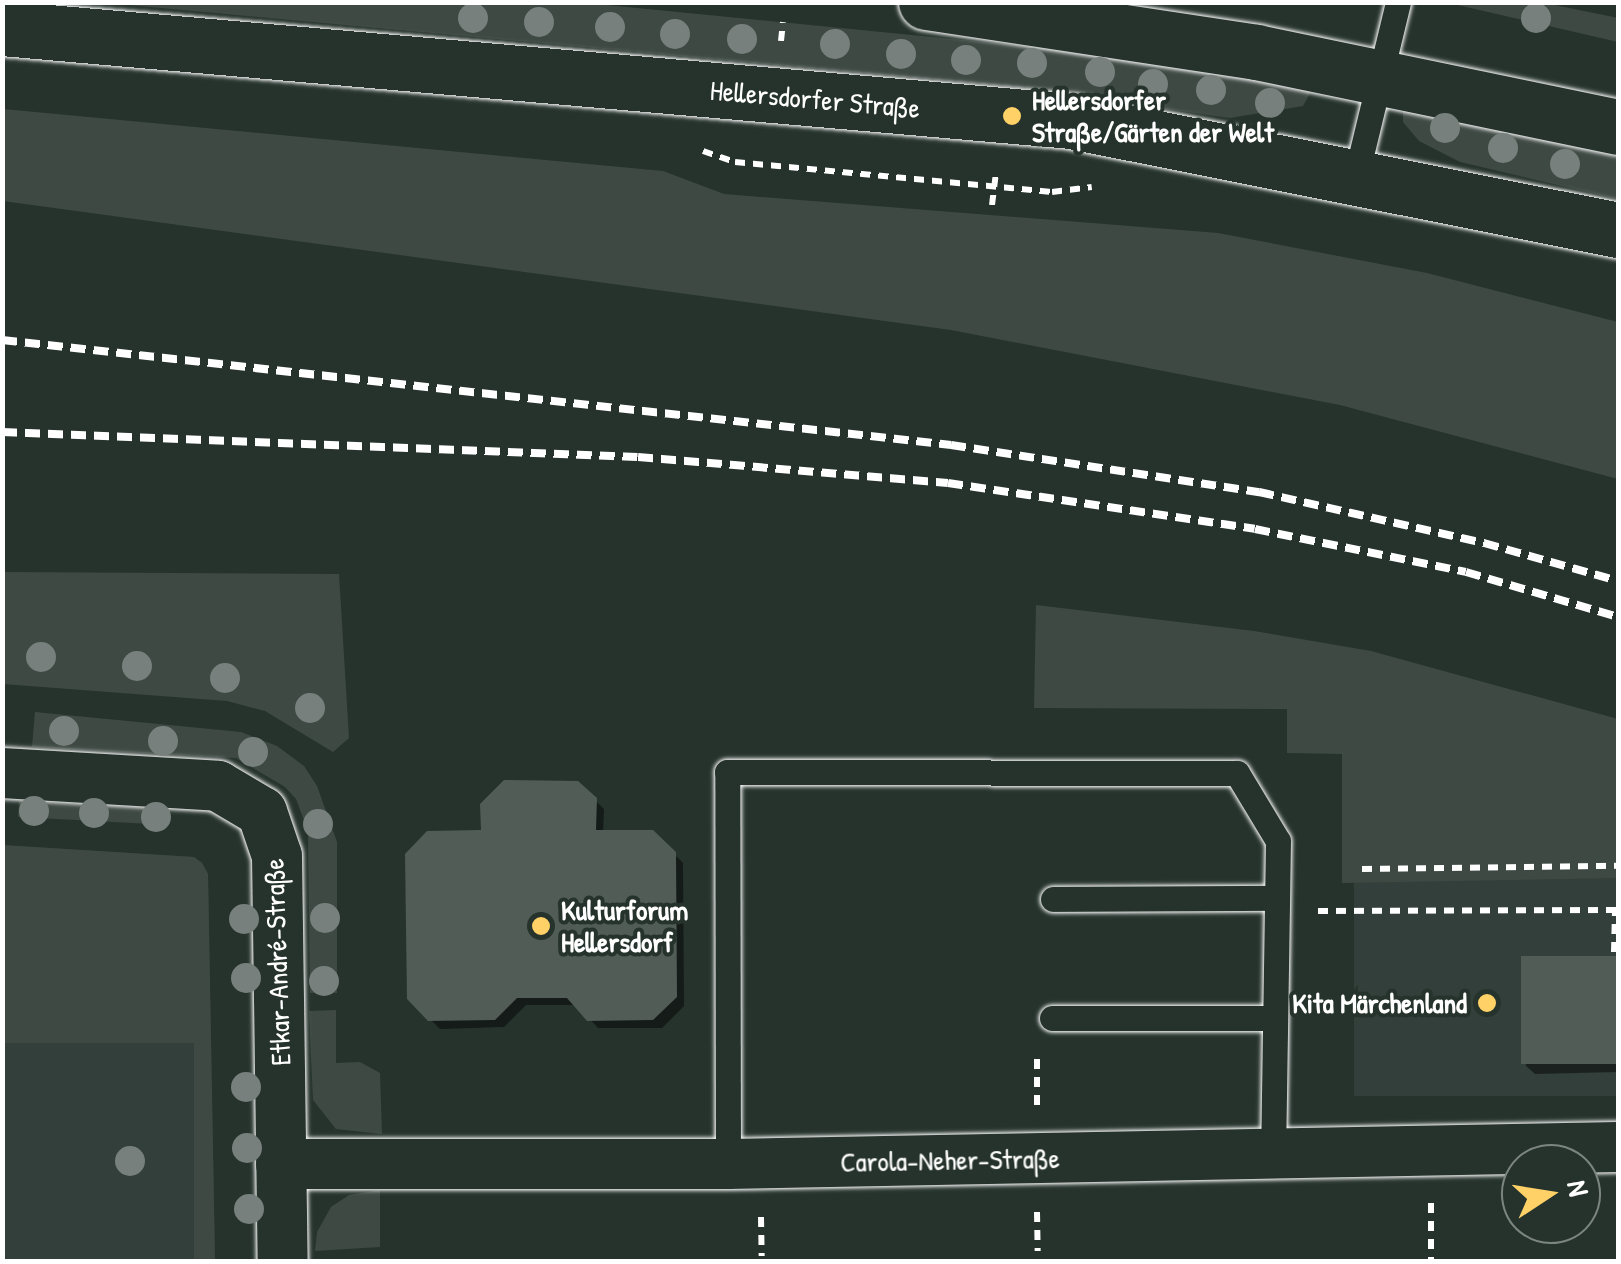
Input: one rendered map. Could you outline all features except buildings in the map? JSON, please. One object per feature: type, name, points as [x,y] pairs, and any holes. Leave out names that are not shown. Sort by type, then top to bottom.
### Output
[{"type":"main road","points":[[926,2],[1256,52],[1618,127]]},
{"type":"main road","name":"Hellersdorfer Straße","points":[[2,28],[1072,121],[1618,230]]},
{"type":"street","name":"Etkar-André-Straße","points":[[2,773],[218,786],[262,812],[277,856],[283,1262]]},
{"type":"street","name":"Carola-Neher-Straße","points":[[281,1164],[728,1164],[1618,1147]]},
{"type":"lane","points":[[1356,176],[1398,2]]},
{"type":"lane","points":[[728,1164],[726,772],[1238,774],[1278,840],[1273,1155]]},
{"type":"lane","points":[[1053,899],[1277,898]]},
{"type":"lane","points":[[1052,1018],[1274,1018]]},
{"type":"path","points":[[685,144],[735,162],[1052,192],[1105,185]]},
{"type":"path","points":[[992,205],[998,152]]},
{"type":"path","points":[[1362,869],[1618,866]]},
{"type":"path","points":[[1354,910],[1617,910],[1614,952]]},
{"type":"path","points":[[1036,1159],[1038,1018],[1052,1018]]},
{"type":"path","points":[[1431,1243],[1431,1262]]},
{"type":"shaded area","points":[[107,3],[586,3],[1083,52],[1313,88],[1303,106],[1230,118],[1004,86]]},
{"type":"shaded area","points":[[1449,3],[1545,3],[1618,18],[1618,42]]},
{"type":"shaded area","points":[[1403,108],[1618,153],[1618,199],[1460,162],[1419,141],[1403,122]]},
{"type":"shaded area","points":[[3,109],[663,171],[724,194],[1218,233],[1427,273],[1618,322],[1618,479],[1340,405],[951,330],[3,201]]},
{"type":"shaded area","points":[[3,572],[339,574],[349,738],[333,752],[265,711],[227,701],[3,684]]},
{"type":"shaded area","points":[[1036,605],[1254,631],[1371,651],[1618,719],[1618,878],[1342,883],[1342,754],[1287,753],[1287,709],[1034,708]]},
{"type":"shaded area","points":[[35,712],[241,732],[277,746],[304,766],[317,786],[337,842],[337,993],[310,993],[308,831],[296,799],[285,787],[236,758],[32,747]]},
{"type":"shaded area","points":[[19,801],[167,809],[166,825],[18,817]]},
{"type":"shaded area","points":[[2,845],[194,857],[208,874],[215,1261],[3,1261]]},
{"type":"shaded area","points":[[2,845],[194,857],[208,874],[215,1260],[194,1261],[194,1043],[3,1043]]},
{"type":"shaded area","name":"Kita Märchenland","points":[[1354,878],[1618,878],[1618,1096],[1354,1096]]},
{"type":"shaded area","points":[[336,1010],[336,1063],[360,1062],[380,1073],[382,1134],[336,1129],[313,1100],[309,1011]]},
{"type":"shaded area","points":[[380,1190],[380,1247],[315,1251],[317,1232],[331,1207],[349,1195]]},
{"type":"railway","points":[[2,340],[951,445],[1259,492],[1484,543],[1618,581]]},
{"type":"railway","points":[[2,432],[638,457],[948,483],[1255,529],[1466,572],[1618,617]]},
{"type":"place","name":"Hellersdorfer Straße/Gärten der Welt","points":[[1012,116]]},
{"type":"place","name":"Kulturforum Hellersdorf","points":[[541,926]]},
{"type":"place","name":"Kita Märchenland","points":[[1487,1003]]}]
